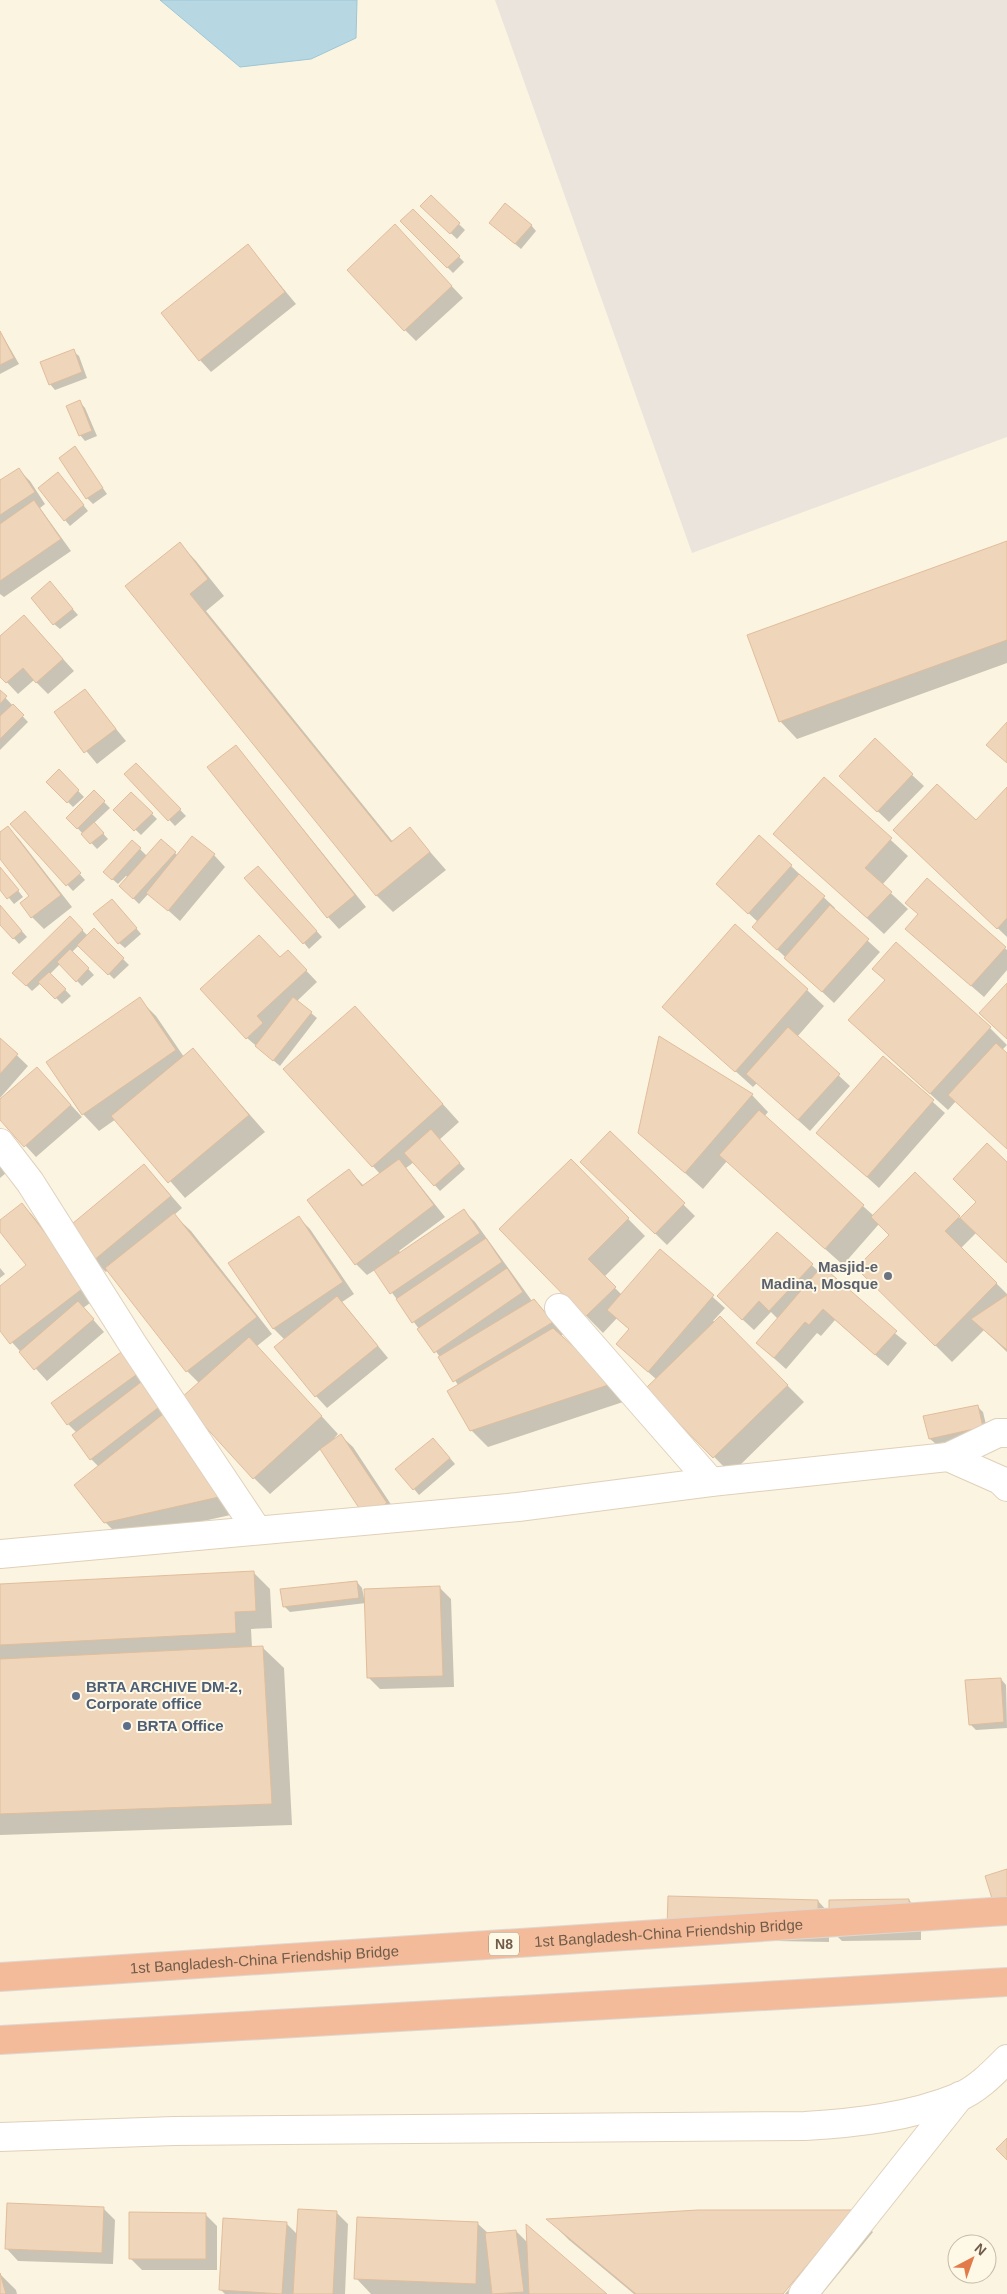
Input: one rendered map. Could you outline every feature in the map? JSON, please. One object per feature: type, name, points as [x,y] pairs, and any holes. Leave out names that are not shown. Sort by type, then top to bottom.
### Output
[{"type":"highway","name":"1st Bangladesh-China Friendship Bridge","points":[[0,1977],[1007,1911]]},
{"type":"highway","points":[[0,2040],[1007,1982]]},
{"type":"main road","points":[[0,1143],[30,1182],[132,1344],[257,1530]]},
{"type":"main road","points":[[559,1308],[711,1482]]},
{"type":"main road","points":[[0,1554],[518,1507],[711,1482],[948,1457],[998,1433],[1007,1433]]},
{"type":"main road","points":[[948,1457],[1000,1480],[1007,1487]]},
{"type":"main road","points":[[0,2137],[174,2131],[804,2126],[888,2117],[960,2096],[986,2080],[1007,2059]]},
{"type":"main road","points":[[803,2294],[960,2096]]},
{"type":"shaded area","points":[[495,0],[1007,0],[1007,437],[692,553]]},
{"type":"water","points":[[160,0],[357,0],[356,38],[311,59],[240,67]]},
{"type":"building","points":[[431,195],[460,223],[450,234],[420,206]]},
{"type":"building","points":[[505,203],[532,225],[515,244],[489,223]]},
{"type":"building","points":[[413,209],[460,256],[447,268],[400,221]]},
{"type":"building","points":[[395,224],[452,286],[404,331],[347,270]]},
{"type":"building","points":[[248,244],[285,292],[199,361],[161,313]]},
{"type":"building","points":[[0,331],[14,358],[0,365]]},
{"type":"building","points":[[74,349],[82,372],[49,385],[40,362]]},
{"type":"building","points":[[80,400],[92,431],[79,436],[66,406]]},
{"type":"building","points":[[75,446],[103,488],[86,499],[59,458]]},
{"type":"building","points":[[19,468],[35,492],[0,515],[0,480]]},
{"type":"building","points":[[58,472],[84,505],[64,521],[38,488]]},
{"type":"building","points":[[34,500],[61,539],[0,581],[0,524]]},
{"type":"building","points":[[1007,541],[1007,640],[779,722],[747,635]]},
{"type":"building","points":[[180,542],[208,579],[190,594],[391,842],[410,827],[430,852],[376,896],[125,586]]},
{"type":"building","points":[[50,581],[73,609],[53,625],[31,598]]},
{"type":"building","points":[[24,615],[63,659],[36,683],[23,668],[6,683],[0,677],[0,636]]},
{"type":"building","points":[[85,689],[116,729],[84,753],[54,712]]},
{"type":"building","points":[[0,690],[7,696],[0,704]]},
{"type":"building","points":[[13,704],[24,715],[0,739],[0,716]]},
{"type":"building","points":[[1007,722],[1007,763],[986,745]]},
{"type":"building","points":[[875,738],[913,774],[877,812],[839,776]]},
{"type":"building","points":[[236,745],[355,895],[327,918],[207,767]]},
{"type":"building","points":[[136,763],[181,809],[168,821],[124,774]]},
{"type":"building","points":[[59,769],[79,790],[67,803],[46,782]]},
{"type":"building","points":[[824,777],[892,838],[865,868],[892,892],[867,918],[773,834]]},
{"type":"building","points":[[937,784],[976,820],[1007,787],[1007,918],[997,929],[893,830]]},
{"type":"building","points":[[94,790],[105,801],[77,829],[66,818]]},
{"type":"building","points":[[131,792],[153,813],[134,831],[113,810]]},
{"type":"building","points":[[25,811],[81,873],[66,886],[10,824]]},
{"type":"building","points":[[94,822],[104,833],[90,844],[81,834]]},
{"type":"building","points":[[8,826],[61,895],[31,918],[20,903],[29,896],[0,859],[0,832]]},
{"type":"building","points":[[759,835],[792,865],[748,914],[716,884]]},
{"type":"building","points":[[192,836],[215,854],[168,911],[146,893]]},
{"type":"building","points":[[161,839],[176,852],[133,899],[119,886]]},
{"type":"building","points":[[132,840],[141,848],[112,880],[103,872]]},
{"type":"building","points":[[258,866],[317,931],[303,944],[244,878]]},
{"type":"building","points":[[0,867],[19,890],[7,899],[0,890]]},
{"type":"building","points":[[799,874],[825,896],[777,950],[752,927]]},
{"type":"building","points":[[927,878],[1006,947],[971,986],[905,929],[918,914],[905,903]]},
{"type":"building","points":[[112,899],[137,928],[118,944],[93,914]]},
{"type":"building","points":[[0,905],[22,931],[13,939],[0,925]]},
{"type":"building","points":[[830,905],[869,939],[822,992],[784,958]]},
{"type":"building","points":[[70,916],[83,930],[26,986],[12,973]]},
{"type":"building","points":[[735,924],[808,989],[735,1072],[662,1007]]},
{"type":"building","points":[[94,928],[124,958],[108,975],[77,945]]},
{"type":"building","points":[[259,935],[280,957],[288,950],[307,970],[257,1016],[263,1023],[246,1039],[200,989]]},
{"type":"building","points":[[896,942],[991,1027],[930,1094],[848,1020],[885,980],[872,969]]},
{"type":"building","points":[[70,949],[89,968],[76,982],[57,962]]},
{"type":"building","points":[[49,972],[66,989],[55,999],[38,982]]},
{"type":"building","points":[[1007,983],[1007,1039],[979,1013]]},
{"type":"building","points":[[140,997],[176,1050],[82,1115],[46,1062]]},
{"type":"building","points":[[293,997],[312,1012],[273,1061],[255,1046]]},
{"type":"building","points":[[355,1006],[443,1104],[372,1167],[283,1069]]},
{"type":"building","points":[[788,1027],[840,1074],[798,1120],[746,1074]]},
{"type":"building","points":[[659,1036],[753,1094],[685,1173],[638,1133]]},
{"type":"building","points":[[0,1038],[18,1054],[0,1074]]},
{"type":"building","points":[[996,1043],[1007,1053],[1007,1149],[948,1095]]},
{"type":"building","points":[[193,1048],[249,1115],[168,1183],[111,1116]]},
{"type":"building","points":[[883,1056],[934,1100],[867,1177],[816,1133]]},
{"type":"building","points":[[37,1067],[71,1105],[24,1147],[0,1120],[0,1099]]},
{"type":"building","points":[[759,1110],[864,1205],[825,1249],[719,1155]]},
{"type":"building","points":[[431,1129],[460,1163],[434,1186],[404,1153]]},
{"type":"building","points":[[610,1131],[685,1203],[655,1234],[580,1162]]},
{"type":"building","points":[[987,1143],[1007,1162],[1007,1263],[960,1218],[976,1202],[953,1179]]},
{"type":"building","points":[[399,1159],[434,1205],[355,1265],[307,1200],[349,1169],[362,1186]]},
{"type":"building","points":[[571,1159],[629,1218],[588,1259],[616,1287],[585,1317],[499,1229]]},
{"type":"building","points":[[144,1164],[171,1196],[93,1261],[66,1229]]},
{"type":"building","points":[[915,1172],[960,1216],[945,1231],[997,1283],[935,1346],[856,1268],[889,1235],[871,1217]]},
{"type":"building","points":[[22,1203],[86,1286],[10,1344],[0,1331],[0,1286],[26,1265],[0,1232],[0,1220]]},
{"type":"building","points":[[464,1209],[480,1233],[390,1294],[374,1270]]},
{"type":"building","points":[[174,1213],[257,1317],[186,1372],[105,1268]]},
{"type":"building","points":[[299,1216],[343,1282],[273,1329],[228,1263]]},
{"type":"building","points":[[777,1232],[813,1264],[769,1311],[759,1301],[742,1320],[717,1296]]},
{"type":"building","points":[[486,1238],[502,1262],[412,1323],[396,1299]]},
{"type":"building","points":[[660,1249],[714,1295],[648,1372],[616,1344],[629,1329],[607,1310]]},
{"type":"building","points":[[822,1266],[897,1331],[875,1355],[823,1309],[809,1325],[805,1322],[774,1358],[756,1343]]},
{"type":"building","points":[[507,1268],[523,1292],[434,1353],[417,1329]]},
{"type":"building","points":[[1007,1295],[1007,1350],[971,1319]]},
{"type":"building","points":[[337,1296],[378,1346],[315,1397],[274,1347]]},
{"type":"building","points":[[534,1299],[553,1322],[453,1382],[438,1357]]},
{"type":"building","points":[[78,1301],[94,1319],[34,1370],[19,1352]]},
{"type":"building","points":[[720,1316],[788,1385],[713,1458],[645,1389]]},
{"type":"building","points":[[553,1328],[614,1383],[470,1431],[447,1391]]},
{"type":"building","points":[[249,1337],[322,1416],[253,1479],[180,1399]]},
{"type":"building","points":[[124,1350],[140,1372],[67,1425],[51,1403]]},
{"type":"building","points":[[145,1379],[163,1404],[90,1460],[72,1435]]},
{"type":"building","points":[[978,1405],[983,1427],[929,1439],[923,1416]]},
{"type":"building","points":[[163,1414],[219,1497],[104,1523],[74,1485]]},
{"type":"building","points":[[341,1434],[387,1503],[365,1517],[320,1449]]},
{"type":"building","points":[[433,1438],[450,1458],[413,1490],[395,1469]]},
{"type":"building","points":[[254,1571],[256,1611],[235,1612],[236,1633],[0,1645],[0,1584]]},
{"type":"building","points":[[357,1581],[359,1598],[283,1607],[280,1589]]},
{"type":"building","points":[[440,1586],[443,1676],[367,1678],[364,1589]]},
{"type":"building","points":[[263,1646],[272,1804],[0,1814],[0,1659]]},
{"type":"building","points":[[1001,1678],[1004,1722],[969,1725],[965,1680]]},
{"type":"building","points":[[1007,1869],[1007,1901],[994,1905],[985,1876]]},
{"type":"building","points":[[668,1896],[818,1900],[818,1931],[667,1927]]},
{"type":"building","points":[[909,1899],[910,1929],[829,1930],[829,1900]]},
{"type":"building","points":[[1007,2138],[1007,2160],[996,2149]]},
{"type":"building","points":[[7,2203],[104,2207],[102,2253],[5,2249]]},
{"type":"building","points":[[298,2209],[337,2211],[333,2294],[293,2294]]},
{"type":"building","points":[[698,2210],[853,2210],[783,2294],[636,2294],[546,2219]]},
{"type":"building","points":[[129,2212],[206,2213],[206,2259],[129,2259]]},
{"type":"building","points":[[357,2217],[478,2222],[476,2284],[354,2279]]},
{"type":"building","points":[[223,2218],[287,2222],[282,2294],[219,2290]]},
{"type":"building","points":[[526,2224],[607,2294],[529,2294]]},
{"type":"building","points":[[516,2230],[524,2292],[492,2294],[485,2233]]},
{"type":"building","points":[[0,2273],[6,2294],[0,2294]]},
{"type":"place","name":"Masjid-e Madina, Mosque","points":[[888,1276]]},
{"type":"place","name":"BRTA ARCHIVE DM-2, Corporate office","points":[[76,1696]]},
{"type":"place","name":"BRTA Office","points":[[127,1726]]}]
